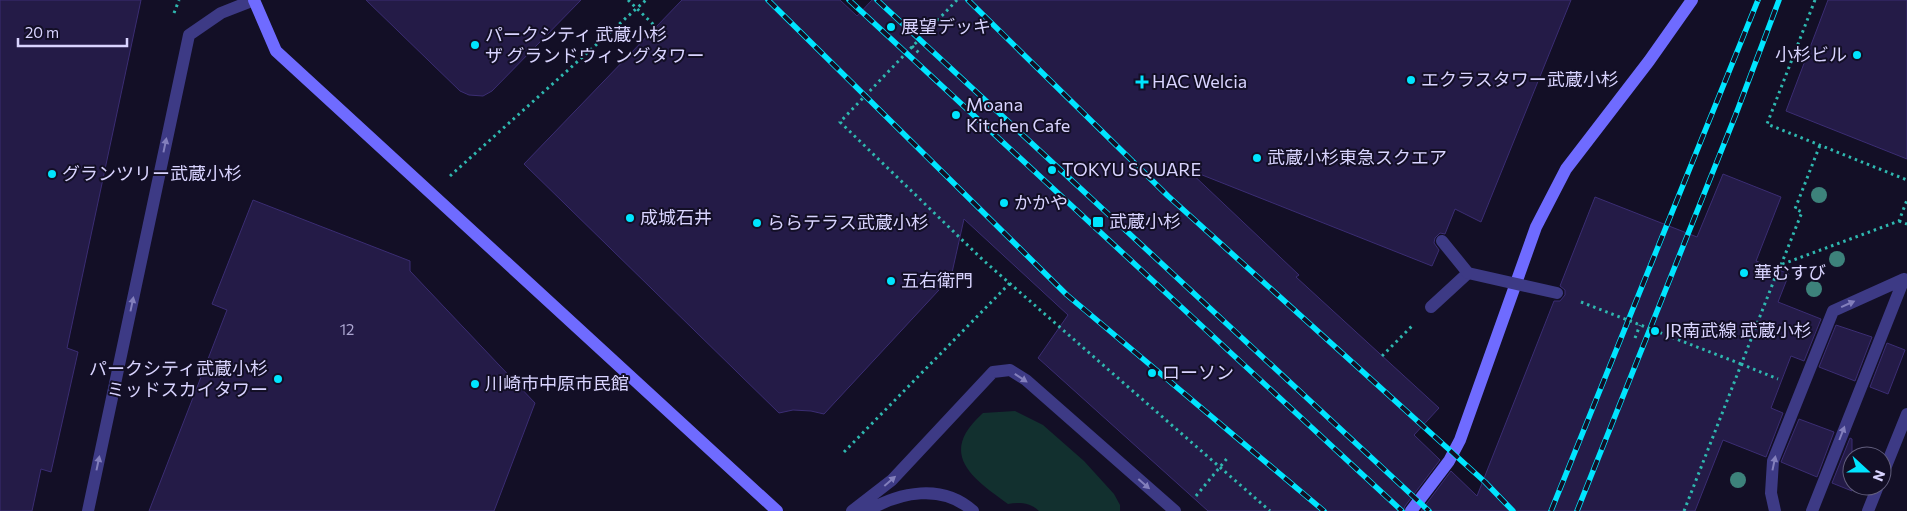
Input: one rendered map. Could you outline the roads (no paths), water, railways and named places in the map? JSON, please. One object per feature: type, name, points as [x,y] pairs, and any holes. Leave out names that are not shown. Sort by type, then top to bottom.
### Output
[{"type":"street","points":[[88,511],[189,35],[221,13],[254,0],[276,52],[777,511]]},
{"type":"street","points":[[1412,511],[1449,460],[1460,440],[1536,227],[1566,169],[1649,61],[1692,0]]},
{"type":"street","points":[[1442,241],[1468,273],[1557,293]]},
{"type":"street","points":[[1431,307],[1468,273]]},
{"type":"street","points":[[1775,511],[1771,493],[1773,461],[1833,311],[1905,280]]},
{"type":"street","points":[[1812,511],[1905,280]]},
{"type":"street","points":[[852,511],[892,480],[993,372],[1010,370],[1026,380],[1175,511]]},
{"type":"street","points":[[1892,451],[1907,414]]},
{"type":"street","points":[[867,511],[883,502],[914,493],[944,494],[966,504],[973,511]]},
{"type":"street","points":[[1868,511],[1874,496]]},
{"type":"railway","points":[[768,0],[1067,295],[1324,511]]},
{"type":"railway","points":[[849,0],[1402,511]]},
{"type":"railway","points":[[877,0],[1429,511]]},
{"type":"railway","points":[[968,0],[1168,196],[1485,482],[1513,511]]},
{"type":"railway","points":[[1551,511],[1758,0]]},
{"type":"railway","points":[[1577,511],[1736,114],[1779,0]]},
{"type":"place","name":"展望デッキ","points":[[891,27]]},
{"type":"place","name":"パークシティ 武蔵小杉 ザ グランドウィングタワー","points":[[475,45]]},
{"type":"place","name":"小杉ビル","points":[[1857,55]]},
{"type":"place","name":"エクラスタワー武蔵小杉","points":[[1411,80]]},
{"type":"place","name":"HAC Welcia","points":[[1142,82]]},
{"type":"place","name":"Moana Kitchen Cafe","points":[[956,115]]},
{"type":"place","name":"武蔵小杉東急スクエア","points":[[1257,158]]},
{"type":"place","name":"TOKYU SQUARE","points":[[1052,170]]},
{"type":"place","name":"グランツリー武蔵小杉","points":[[52,174]]},
{"type":"place","name":"かかや","points":[[1004,203]]},
{"type":"place","name":"成城石井","points":[[630,218]]},
{"type":"place","name":"武蔵小杉","points":[[1098,222]]},
{"type":"place","name":"ららテラス武蔵小杉","points":[[757,223]]},
{"type":"place","name":"華むすび","points":[[1744,273]]},
{"type":"place","name":"五右衛門","points":[[891,281]]},
{"type":"place","name":"JR南武線 武蔵小杉","points":[[1655,331]]},
{"type":"place","name":"ローソン","points":[[1152,373]]},
{"type":"place","name":"パークシティ武蔵小杉 ミッドスカイタワー","points":[[278,379]]},
{"type":"place","name":"川崎市中原市民館","points":[[475,384]]}]
